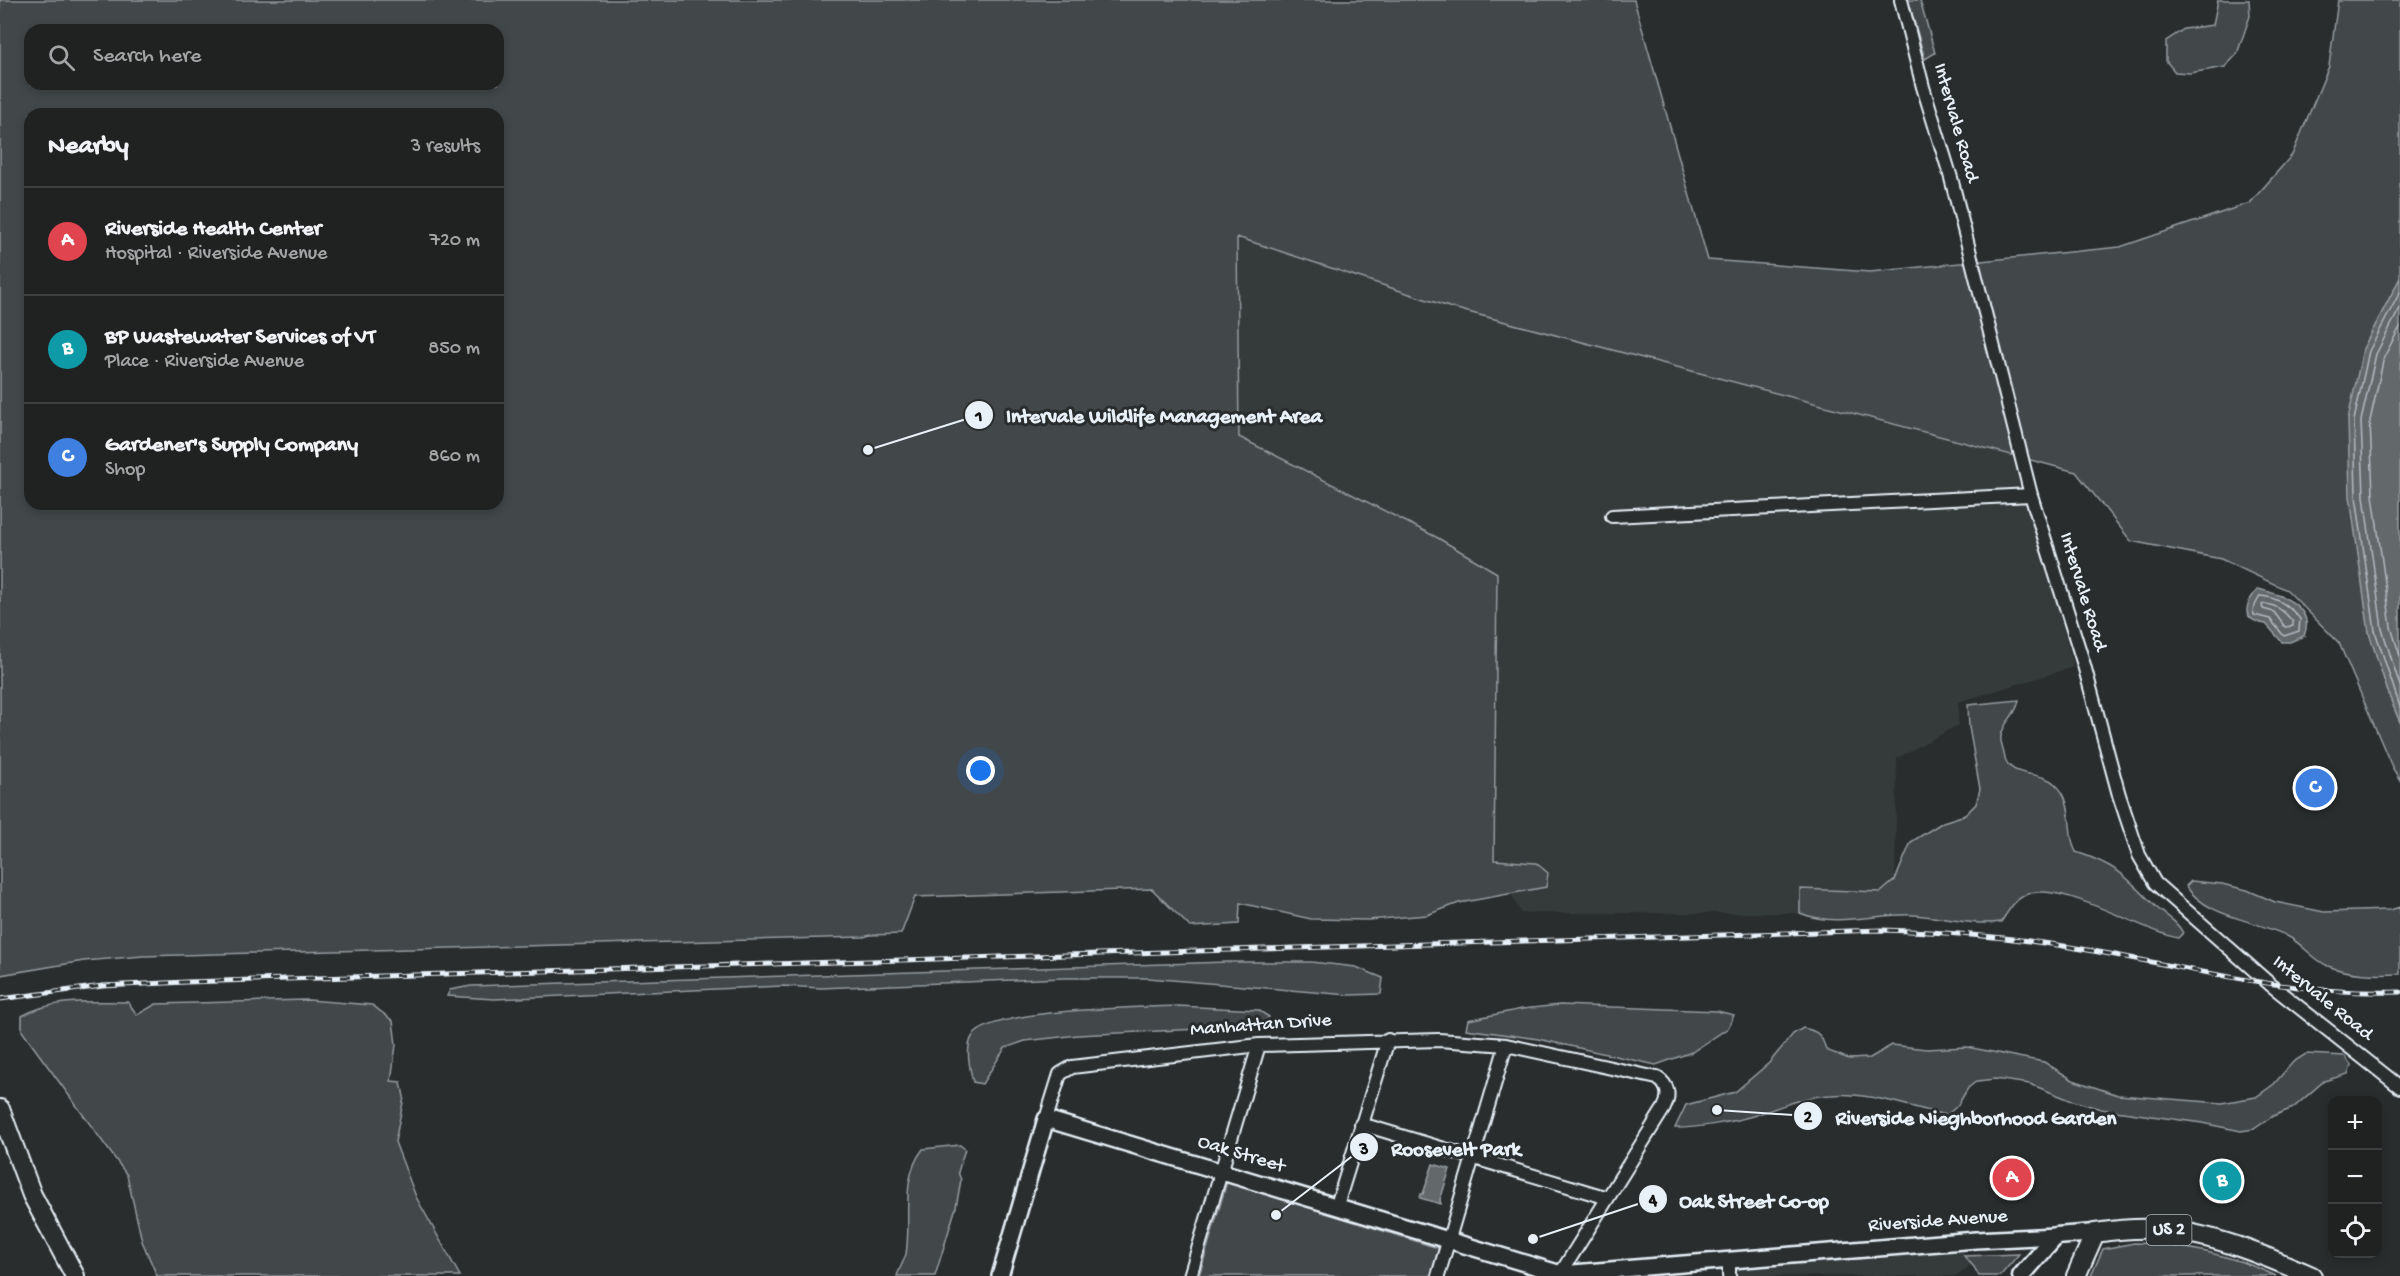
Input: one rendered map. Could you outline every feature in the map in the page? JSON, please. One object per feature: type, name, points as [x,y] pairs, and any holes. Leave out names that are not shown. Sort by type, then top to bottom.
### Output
[{"type":"main road","points":[[0,1109],[32,1195],[75,1276]]},
{"type":"main road","name":"Riverside Avenue","points":[[2056,1236],[2142,1229],[2177,1231],[2241,1249],[2312,1276]]},
{"type":"main road","points":[[2076,1276],[2095,1233]]},
{"type":"main road","points":[[2020,1276],[2056,1236]]},
{"type":"street","name":"Intervale Road","points":[[1901,0],[1923,87],[1951,178],[2031,495],[2085,665],[2127,821],[2139,855],[2155,883],[2271,985],[2400,1087]]},
{"type":"street","points":[[1611,516],[2031,495]]},
{"type":"street","points":[[1337,1205],[1388,1040]]},
{"type":"street","name":"Manhattan Drive","points":[[1000,1276],[1060,1074],[1071,1067],[1259,1045],[1458,1040],[1506,1045],[1652,1077],[1664,1083],[1668,1092],[1664,1108],[1608,1198]]},
{"type":"street","points":[[1190,1276],[1259,1045]]},
{"type":"street","points":[[1438,1276],[1506,1045]]},
{"type":"street","name":"Oak Street","points":[[1046,1119],[1337,1205],[1560,1275]]},
{"type":"street","points":[[1361,1124],[1608,1198],[1560,1275]]},
{"type":"street","name":"Riverside Avenue","points":[[1560,1275],[1729,1268],[1976,1240],[2056,1236]]},
{"type":"shaded area","points":[[0,0],[1634,0],[1708,260],[1870,272],[2120,247],[2250,203],[2292,155],[2329,66],[2338,0],[2400,0],[2400,278],[2363,349],[2369,632],[2400,722],[2400,780],[2392,767],[2339,643],[2287,590],[2221,559],[2131,541],[2076,472],[1449,307],[1237,237],[1239,437],[1438,538],[1497,573],[1494,860],[1536,863],[1548,873],[1546,887],[1459,903],[1427,915],[1368,920],[1311,919],[1240,903],[1239,924],[1190,927],[1152,889],[915,897],[901,934],[864,937],[143,956],[84,961],[0,975]]},
{"type":"shaded area","points":[[1908,0],[1920,0],[1935,53],[1925,59]]},
{"type":"shaded area","points":[[2218,0],[2249,0],[2250,16],[2237,54],[2225,67],[2190,73],[2175,72],[2166,61],[2166,41],[2184,29],[2213,25]]},
{"type":"shaded area","points":[[1237,237],[1449,307],[2015,456],[2074,667],[1958,702],[1958,725],[1897,758],[1895,880],[1881,892],[1800,889],[1800,913],[1521,913],[1494,861],[1497,573],[1438,538],[1239,437]]},
{"type":"shaded area","points":[[2019,700],[2001,736],[2007,762],[2011,768],[2048,779],[2055,784],[2066,799],[2076,852],[2102,862],[2129,880],[2177,925],[2183,933],[2178,938],[2078,899],[2040,892],[2021,897],[2001,922],[1991,923],[1914,915],[1842,920],[1800,913],[1800,889],[1881,892],[1895,880],[1911,842],[1943,822],[1965,815],[1976,804],[1980,789],[1969,727],[1968,705]]},
{"type":"shaded area","points":[[2191,881],[2222,884],[2247,890],[2275,902],[2324,912],[2390,910],[2400,907],[2400,974],[2354,973],[2328,966],[2287,936],[2232,917],[2206,905],[2186,886]]},
{"type":"shaded area","points":[[1227,962],[1311,962],[1356,967],[1383,978],[1381,994],[1349,995],[1148,978],[1062,978],[821,988],[783,986],[494,999],[447,996],[450,990],[471,986]]},
{"type":"shaded area","points":[[308,1000],[372,1005],[393,1021],[396,1045],[391,1081],[401,1082],[404,1097],[395,1142],[416,1197],[460,1276],[157,1276],[142,1241],[127,1175],[22,1031],[22,1016],[34,1010],[60,1004],[128,1002],[137,1015],[156,1004]]},
{"type":"shaded area","points":[[1560,1005],[1717,1011],[1734,1015],[1728,1028],[1692,1052],[1656,1065],[1538,1039],[1466,1029],[1468,1020],[1522,1009]]},
{"type":"shaded area","points":[[1177,1006],[1258,1010],[1269,1017],[1260,1026],[1078,1035],[1025,1041],[1005,1048],[982,1084],[973,1082],[969,1059],[970,1042],[972,1037],[984,1027],[1006,1020],[1067,1011]]},
{"type":"shaded area","points":[[1803,1028],[1819,1034],[1826,1050],[1849,1059],[1870,1058],[1892,1045],[1926,1049],[1967,1047],[2044,1062],[2073,1080],[2118,1095],[2222,1103],[2256,1097],[2274,1084],[2293,1062],[2306,1054],[2345,1056],[2351,1065],[2348,1074],[2324,1081],[2293,1108],[2273,1116],[2254,1129],[2241,1131],[2202,1123],[2101,1109],[2070,1100],[2030,1084],[1995,1079],[1977,1081],[1968,1088],[1958,1105],[1947,1115],[1875,1098],[1831,1095],[1802,1100],[1737,1120],[1705,1126],[1675,1128],[1686,1105],[1735,1092],[1769,1063],[1793,1034]]},
{"type":"shaded area","points":[[960,1145],[965,1149],[958,1172],[961,1180],[956,1207],[935,1276],[897,1276],[906,1254],[909,1187],[916,1161],[923,1149]]},
{"type":"shaded area","points":[[1227,1182],[1441,1249],[1433,1276],[1199,1276]]},
{"type":"shaded area","points":[[2134,1243],[2207,1252],[2242,1262],[2276,1276],[2091,1276],[2103,1249]]},
{"type":"shaded area","points":[[1964,1251],[1964,1256],[1972,1264],[1957,1276],[1735,1276],[1735,1268]]},
{"type":"shaded area","points":[[2019,1254],[2000,1276],[1979,1276],[1964,1256]]},
{"type":"water","points":[[2400,278],[2400,722],[2369,633],[2350,497],[2348,419],[2363,349]]},
{"type":"water","points":[[2258,589],[2285,598],[2301,609],[2306,626],[2304,636],[2290,642],[2282,642],[2266,624],[2249,616],[2247,606]]},
{"type":"water","points":[[1433,1164],[1450,1169],[1440,1200],[1441,1204],[1420,1198]]},
{"type":"railway","points":[[0,999],[103,986],[186,982],[1882,930],[1931,932],[2052,944],[2278,985],[2359,992],[2400,992]]},
{"type":"place","name":"Intervale Wildlife Management Area","points":[[868,450]]},
{"type":"place","name":"Gardener's Supply Company","points":[[2315,788]]},
{"type":"place","name":"Riverside Nieghborhood Garden","points":[[1717,1110]]},
{"type":"place","name":"Riverside Health Center","points":[[2012,1178]]},
{"type":"place","name":"BP Wastewater Services of VT","points":[[2222,1181]]},
{"type":"place","name":"Roosevelt Park","points":[[1276,1215]]},
{"type":"place","name":"Oak Street Co-op","points":[[1533,1239]]}]
